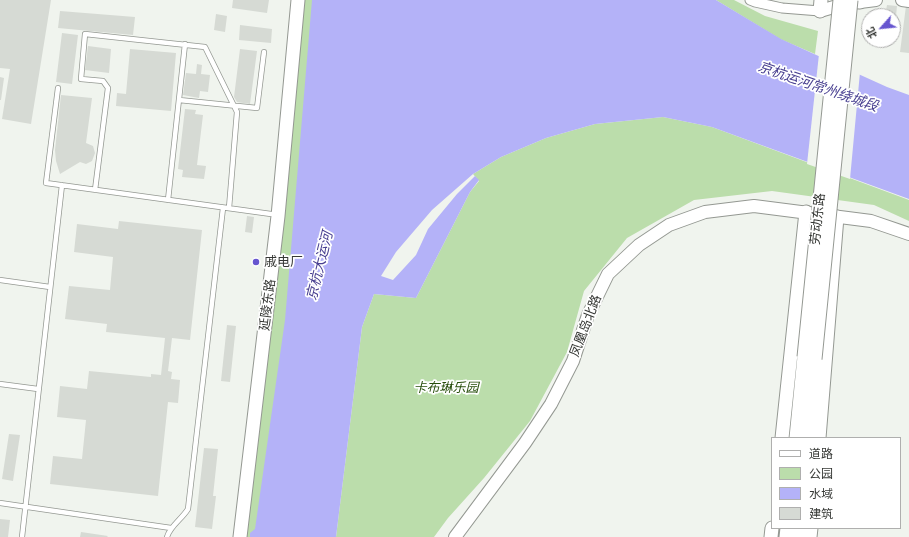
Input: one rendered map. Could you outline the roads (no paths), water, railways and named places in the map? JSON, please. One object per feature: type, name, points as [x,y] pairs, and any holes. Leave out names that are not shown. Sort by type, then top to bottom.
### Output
[{"type":"main road","name":"延陵东路","points":[[232,537],[271,214],[289,0]]},
{"type":"main road","name":"延陵东路","points":[[240,537],[268,309],[298,0]]},
{"type":"main road","name":"劳动东路","points":[[808,437],[810,358],[840,0]]},
{"type":"main road","name":"劳动东路","points":[[796,437],[810,358],[857,1]]},
{"type":"main road","points":[[782,437],[806,212]]},
{"type":"main road","points":[[819,437],[837,217]]},
{"type":"street","points":[[750,0],[782,8],[821,6],[876,0]]},
{"type":"street","points":[[902,0],[909,1]]},
{"type":"street","name":"凤凰岛北路","points":[[455,537],[551,404],[573,361],[588,315],[608,274],[640,244],[669,225],[705,212],[754,206],[871,221],[909,234]]},
{"type":"lane","points":[[95,190],[108,88],[103,81],[81,79],[85,34],[185,44],[205,47],[237,112],[229,208]]},
{"type":"lane","points":[[168,200],[185,44]]},
{"type":"lane","points":[[179,100],[257,108],[264,52]]},
{"type":"lane","points":[[58,88],[46,183],[271,214]]},
{"type":"lane","points":[[22,537],[62,185]]},
{"type":"lane","points":[[167,537],[171,528],[184,516],[188,509],[223,208]]},
{"type":"lane","points":[[0,280],[50,287]]},
{"type":"lane","points":[[0,384],[38,389]]},
{"type":"lane","points":[[0,503],[171,528]]},
{"type":"water","points":[[312,0],[716,0],[781,39],[887,87],[909,95],[909,199],[712,127],[663,117],[595,124],[546,138],[501,157],[473,174],[432,210],[396,252],[381,276],[393,280],[416,255],[428,229],[457,194],[475,176],[479,180],[470,192],[416,298],[374,294],[362,327],[336,537],[250,537],[250,533],[255,529],[285,320]]},
{"type":"place","name":"戚电厂","points":[[256,262]]},
{"type":"water label","name":"京杭运河常州绕城段","points":[[818,87]]},
{"type":"water label","name":"京杭大运河","points":[[320,266]]},
{"type":"park label","name":"卡布琳乐园","points":[[446,388]]}]
